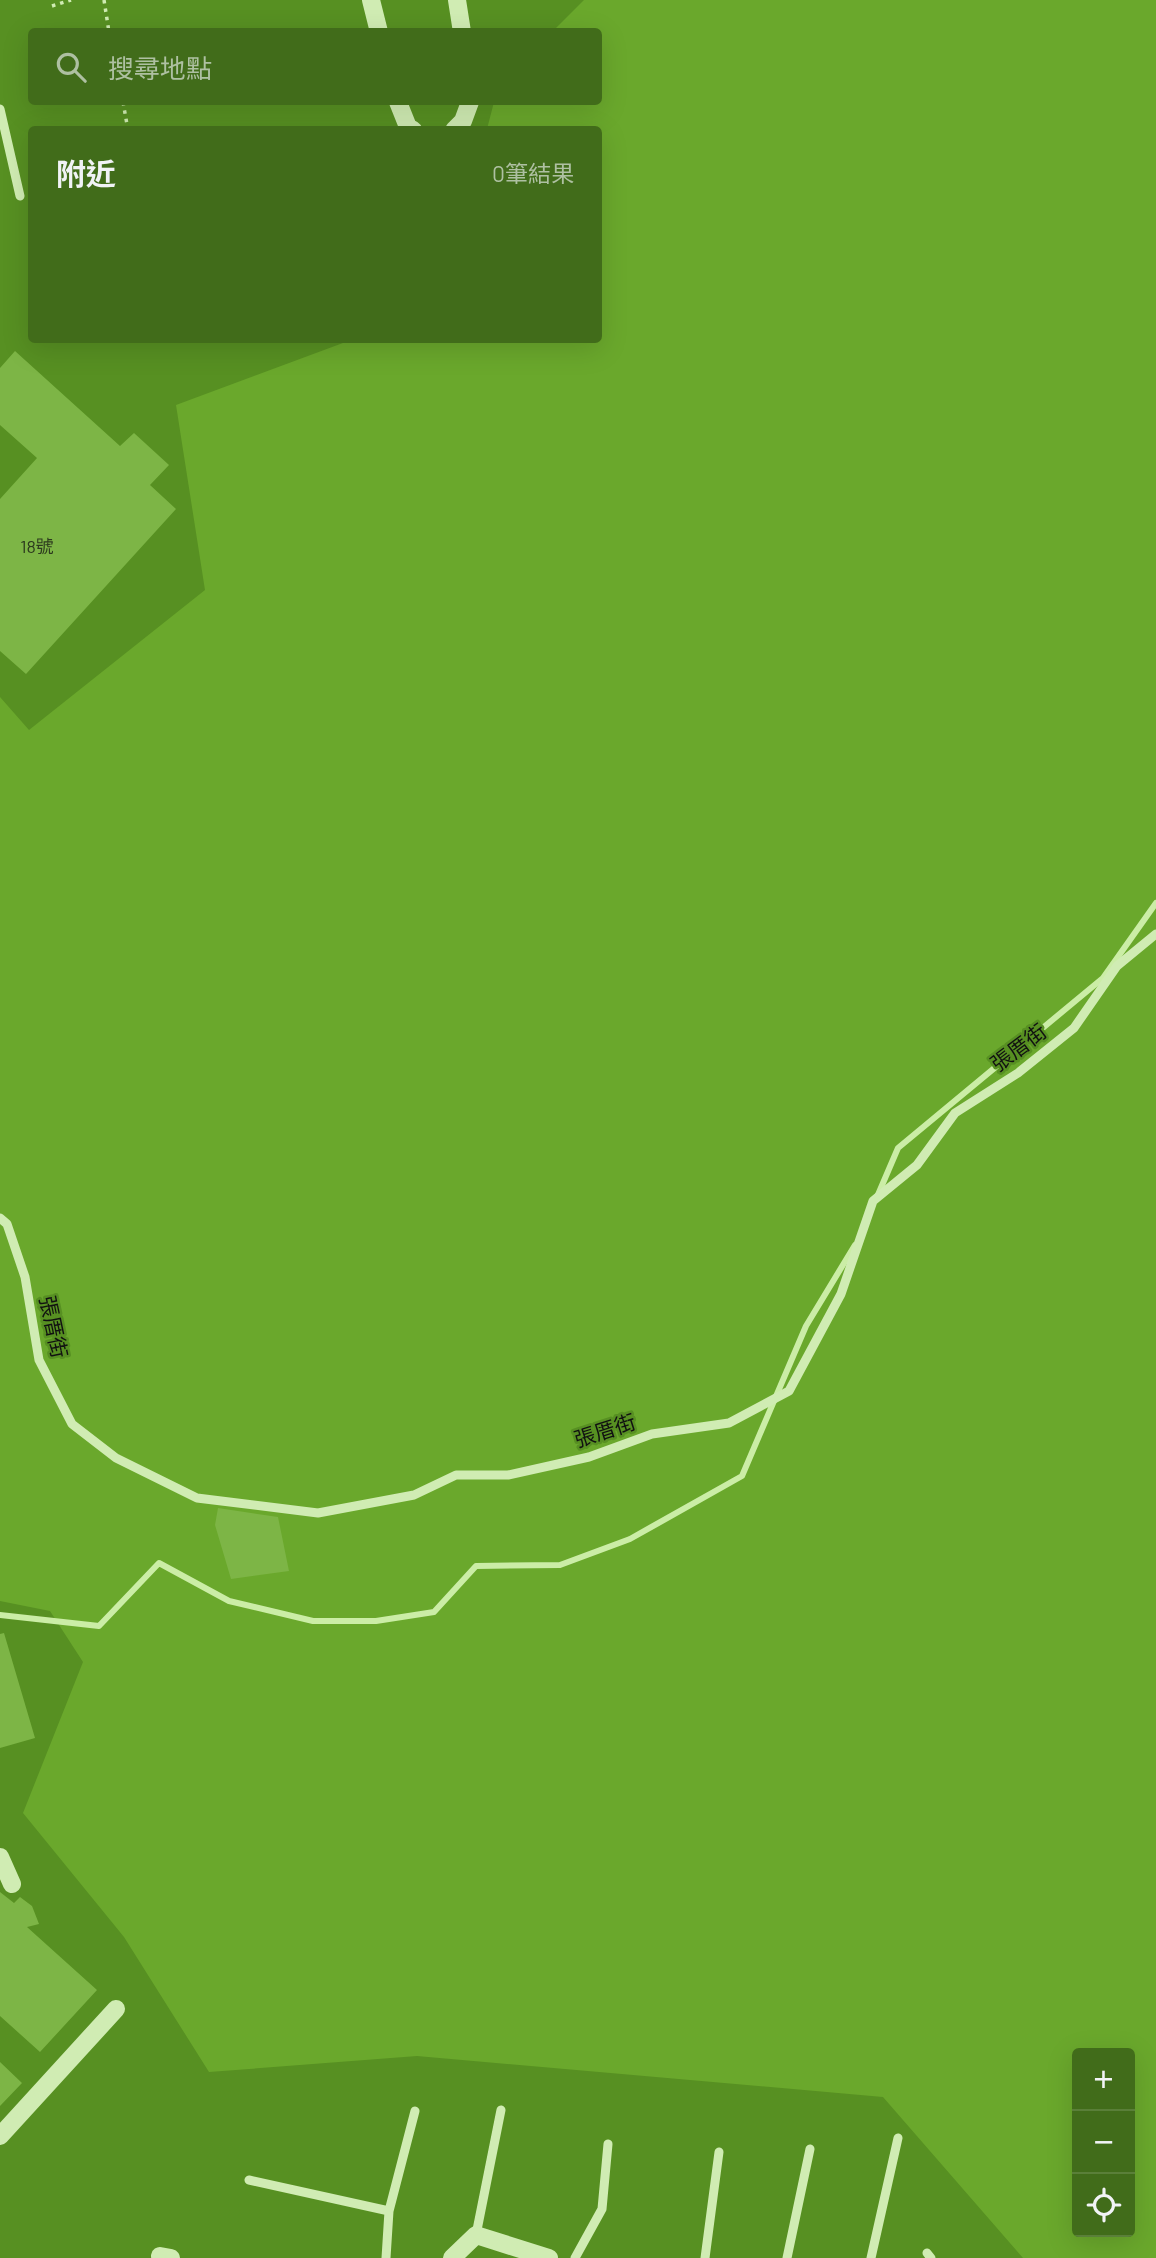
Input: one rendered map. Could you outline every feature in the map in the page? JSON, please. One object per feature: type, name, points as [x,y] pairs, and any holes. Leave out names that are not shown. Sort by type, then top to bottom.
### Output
[{"type":"street","points":[[371,0],[378,28]]},
{"type":"street","points":[[457,0],[461,28]]},
{"type":"street","points":[[399,105],[408,126]]},
{"type":"street","points":[[458,126],[463,121],[469,105]]},
{"type":"street","points":[[0,1857],[12,1884]]},
{"type":"street","points":[[0,2136],[116,2010]]},
{"type":"street","points":[[452,2258],[476,2235],[549,2258]]},
{"type":"lane","points":[[0,109],[20,196]]},
{"type":"lane","name":"張厝街","points":[[0,1218],[7,1224],[24,1277],[39,1360],[72,1424],[116,1458],[197,1498],[318,1513],[414,1495],[456,1475],[509,1475],[589,1457],[652,1434],[729,1423],[789,1391],[841,1294],[873,1201],[917,1165],[955,1113],[1018,1073],[1074,1028],[1117,966],[1156,934]]},
{"type":"lane","points":[[476,2235],[501,2110]]},
{"type":"lane","points":[[386,2258],[389,2211],[415,2111]]},
{"type":"lane","points":[[871,2258],[898,2138]]},
{"type":"lane","points":[[575,2258],[602,2209],[608,2144]]},
{"type":"lane","points":[[787,2258],[810,2149]]},
{"type":"lane","points":[[705,2258],[719,2152]]},
{"type":"lane","points":[[249,2180],[389,2211]]},
{"type":"path","points":[[52,6],[71,0]]},
{"type":"path","points":[[104,0],[109,28]]},
{"type":"path","points":[[124,105],[127,126]]},
{"type":"green space","points":[[584,0],[1156,0],[1156,2258],[1023,2258],[883,2097],[417,2056],[209,2072],[124,1937],[23,1813],[83,1662],[50,1611],[0,1601],[0,697],[29,730],[205,590],[176,405],[343,343],[602,343],[602,126],[488,126],[493,105],[602,105],[602,28],[556,28]]},
{"type":"building","points":[[15,351],[120,446],[134,433],[169,465],[150,485],[176,509],[26,674],[0,651],[0,499],[37,458],[0,425],[0,368]]},
{"type":"building","points":[[218,1508],[278,1517],[289,1571],[231,1579],[215,1525]]},
{"type":"building","points":[[4,1633],[35,1738],[0,1748],[0,1634]]},
{"type":"building","points":[[0,1892],[14,1903],[20,1897],[32,1906],[39,1924],[27,1927],[97,1990],[40,2052],[0,2016]]},
{"type":"building","points":[[0,2062],[22,2083],[0,2106]]},
{"type":"waterway","points":[[877,1197],[898,1148],[1103,978],[1156,903]]},
{"type":"waterway","points":[[0,1615],[99,1626],[159,1563],[229,1601],[313,1621],[376,1621],[434,1612],[476,1566],[560,1565],[630,1539],[742,1476],[806,1326],[855,1245]]}]
